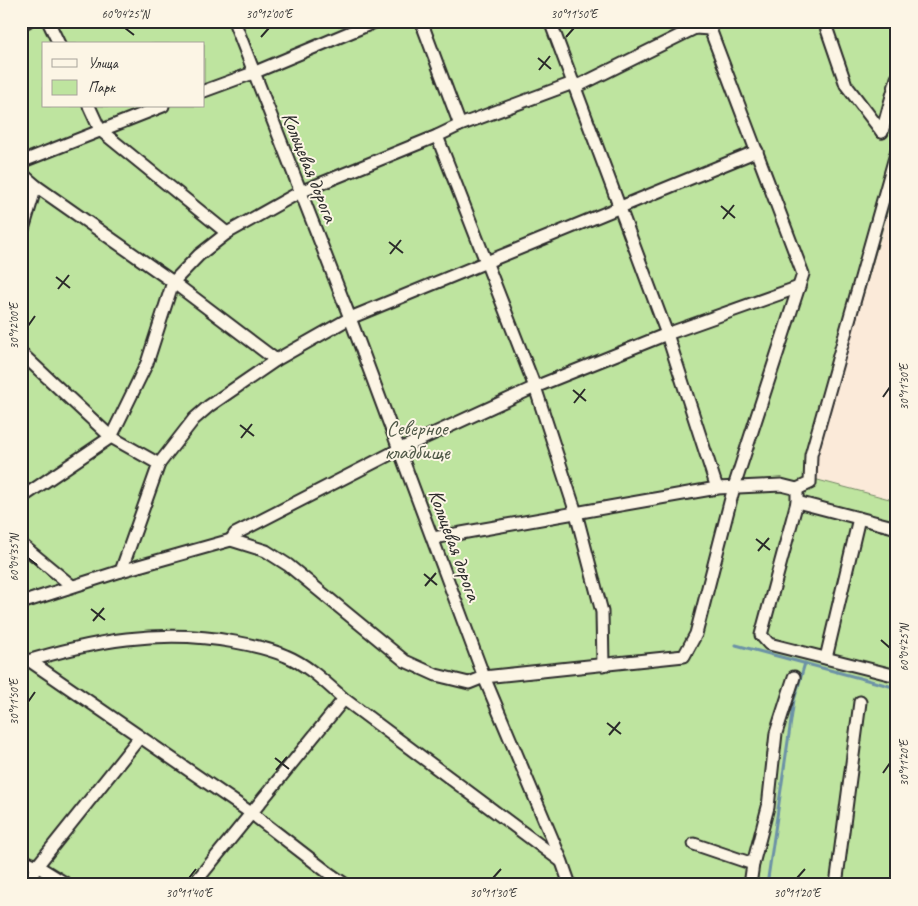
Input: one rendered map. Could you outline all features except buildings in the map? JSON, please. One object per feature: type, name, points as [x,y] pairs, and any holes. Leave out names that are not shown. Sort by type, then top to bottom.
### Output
[{"type":"lane","points":[[21,24],[28,21]]},
{"type":"lane","points":[[48,21],[58,42]]},
{"type":"lane","name":"Кольцевая дорога","points":[[234,21],[400,449],[484,677],[570,885]]},
{"type":"lane","points":[[205,91],[253,73],[377,21]]},
{"type":"lane","points":[[421,21],[460,125]]},
{"type":"lane","points":[[550,21],[667,334],[717,488]]},
{"type":"lane","points":[[824,21],[846,84],[882,132],[897,78]]},
{"type":"lane","points":[[21,498],[111,437],[147,363],[173,282],[199,255],[227,233],[300,192],[460,125],[573,83],[580,85],[694,25],[710,29],[803,274],[734,487],[696,634],[684,656],[484,677],[469,683],[436,675],[405,661],[288,565],[266,551],[231,540],[120,571],[21,602]]},
{"type":"lane","points":[[90,108],[100,130],[227,233]]},
{"type":"lane","points":[[21,162],[158,108]]},
{"type":"lane","points":[[437,136],[535,387],[576,514],[602,612],[603,665]]},
{"type":"lane","points":[[433,538],[717,488],[782,485],[798,489],[810,483],[811,454],[897,150]]},
{"type":"lane","points":[[120,571],[159,464],[194,419],[209,406],[276,360],[350,318],[757,151]]},
{"type":"lane","points":[[21,174],[173,282],[276,360]]},
{"type":"lane","points":[[21,236],[36,186]]},
{"type":"lane","points":[[231,540],[235,534],[400,449],[535,387],[667,334],[799,287]]},
{"type":"lane","points":[[21,353],[111,437],[159,464]]},
{"type":"lane","points":[[798,489],[797,502],[761,635],[769,644],[897,676]]},
{"type":"lane","points":[[797,502],[897,528]]},
{"type":"lane","points":[[826,658],[859,518]]},
{"type":"lane","points":[[21,544],[72,586]]},
{"type":"lane","points":[[25,662],[99,643],[137,637],[180,636],[219,639],[258,646],[287,656],[312,672],[344,699],[562,862]]},
{"type":"lane","points":[[25,662],[140,737],[251,813],[346,885]]},
{"type":"lane","points":[[750,885],[753,864],[768,807],[776,733],[794,677]]},
{"type":"lane","points":[[193,885],[344,699]]},
{"type":"lane","points":[[836,885],[860,702]]},
{"type":"lane","points":[[27,885],[37,866],[140,737]]},
{"type":"lane","points":[[694,844],[753,864]]},
{"type":"lane","points":[[21,859],[37,866],[68,885]]},
{"type":"lane","points":[[322,885],[330,874]]},
{"type":"green space","name":"Северное кладбище","points":[[21,21],[897,21],[897,179],[810,478],[897,501],[897,885],[21,885]]},
{"type":"waterway","points":[[736,645],[897,688]]},
{"type":"waterway","points":[[767,885],[794,700],[805,663]]}]
